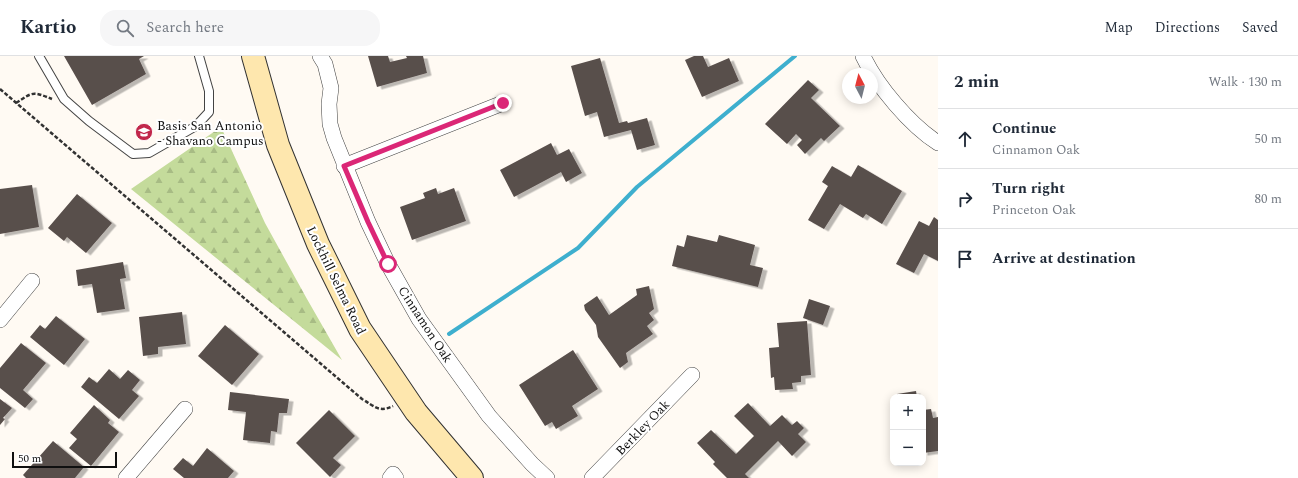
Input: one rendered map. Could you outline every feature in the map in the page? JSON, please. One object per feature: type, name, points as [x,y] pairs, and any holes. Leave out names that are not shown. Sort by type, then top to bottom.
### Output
[{"type":"main road","name":"Lockhill Selma Road","points":[[253,56],[278,145],[318,244],[360,329],[416,412],[472,478]]},
{"type":"street","name":"Cinnamon Oak","points":[[320,56],[325,64],[331,88],[329,104],[330,124],[334,138],[344,166],[385,257],[419,319],[489,416],[532,464],[547,478]]},
{"type":"street","points":[[863,56],[870,69],[898,107],[914,124],[938,143]]},
{"type":"street","points":[[344,166],[503,103]]},
{"type":"street","points":[[0,320],[32,281]]},
{"type":"street","name":"Berkley Oak","points":[[592,478],[692,375]]},
{"type":"street","points":[[126,478],[185,408]]},
{"type":"lane","points":[[39,56],[64,98],[89,121],[133,154],[149,153],[196,126],[209,112],[209,91],[199,56]]},
{"type":"path","points":[[0,89],[362,399],[375,408],[382,410]]},
{"type":"path","points":[[16,103],[32,93],[39,94],[53,100],[64,98]]},
{"type":"green space","points":[[221,127],[265,223],[342,360],[131,189]]},
{"type":"building","points":[[64,56],[144,56],[139,59],[146,74],[92,105]]},
{"type":"building","points":[[368,56],[388,56],[390,62],[407,58],[406,56],[423,56],[427,73],[377,87]]},
{"type":"building","points":[[694,56],[703,56],[708,67],[729,58],[739,81],[702,97],[685,60]]},
{"type":"building","points":[[600,58],[619,123],[627,121],[628,123],[647,118],[655,145],[637,150],[631,130],[604,137],[597,112],[585,116],[571,66]]},
{"type":"building","points":[[808,80],[819,90],[811,98],[840,126],[824,141],[821,138],[805,154],[797,145],[802,140],[796,134],[787,144],[765,124]]},
{"type":"building","points":[[551,143],[557,155],[569,149],[582,173],[566,182],[561,172],[514,197],[500,170]]},
{"type":"building","points":[[858,165],[902,191],[882,224],[866,214],[863,218],[840,204],[824,229],[808,220],[828,186],[822,182],[832,166],[851,177]]},
{"type":"building","points":[[32,185],[39,227],[0,234],[0,189]]},
{"type":"building","points":[[436,188],[438,194],[454,188],[466,221],[412,240],[400,207],[425,198],[423,193]]},
{"type":"building","points":[[77,194],[112,223],[86,253],[67,237],[64,241],[48,228]]},
{"type":"building","points":[[934,217],[938,220],[938,261],[924,254],[914,273],[896,264],[919,221],[929,226]]},
{"type":"building","points":[[687,235],[717,242],[719,235],[755,245],[750,265],[763,268],[758,287],[672,266],[677,245],[684,247]]},
{"type":"building","points":[[123,262],[126,278],[120,279],[125,309],[97,313],[92,284],[78,286],[76,270]]},
{"type":"building","points":[[649,286],[654,309],[649,313],[654,320],[647,326],[653,334],[626,353],[628,362],[620,368],[598,337],[596,325],[585,310],[584,305],[597,296],[609,315],[637,295],[636,289]]},
{"type":"building","points":[[809,299],[830,306],[823,325],[803,318]]},
{"type":"building","points":[[182,312],[186,344],[158,347],[158,354],[143,356],[139,317]]},
{"type":"building","points":[[56,316],[85,339],[64,365],[30,337],[40,325],[45,329]]},
{"type":"building","points":[[807,321],[811,375],[801,376],[801,382],[792,383],[793,389],[775,390],[774,377],[771,378],[769,348],[779,347],[777,323]]},
{"type":"building","points":[[225,325],[259,354],[232,385],[198,356]]},
{"type":"building","points":[[21,343],[46,363],[23,390],[33,399],[25,408],[0,388],[0,368]]},
{"type":"building","points":[[573,350],[598,389],[572,406],[578,416],[556,429],[552,422],[545,426],[519,385]]},
{"type":"building","points":[[109,369],[120,379],[128,370],[140,380],[132,390],[139,396],[119,419],[81,387],[89,377],[97,383]]},
{"type":"building","points":[[916,391],[916,394],[897,394]]},
{"type":"building","points":[[230,392],[289,399],[287,413],[279,413],[277,432],[271,431],[270,443],[243,440],[246,412],[228,410]]},
{"type":"building","points":[[0,399],[12,408],[3,418],[5,419],[0,425]]},
{"type":"building","points":[[748,403],[770,426],[782,415],[792,425],[797,421],[804,428],[798,434],[806,442],[792,456],[778,441],[745,474],[749,478],[727,478],[713,464],[715,462],[697,443],[711,430],[736,454],[754,436],[734,416]]},
{"type":"building","points":[[94,405],[110,420],[108,423],[119,432],[91,466],[69,448],[77,439],[70,433]]},
{"type":"building","points":[[931,409],[933,418],[938,417],[938,451],[926,453],[926,410]]},
{"type":"building","points":[[329,410],[355,436],[333,458],[341,465],[330,477],[296,443]]},
{"type":"building","points":[[53,441],[84,467],[75,478],[26,478],[23,475]]},
{"type":"building","points":[[207,448],[234,471],[228,478],[184,478],[173,469],[183,458],[193,466]]},
{"type":"waterway","points":[[449,334],[578,248],[637,187],[795,56]]},
{"type":"place","name":"Basis San Antonio - Shavano Campus","points":[[144,132]]},
{"type":"route","points":[[388,264],[344,166],[503,103]]}]
